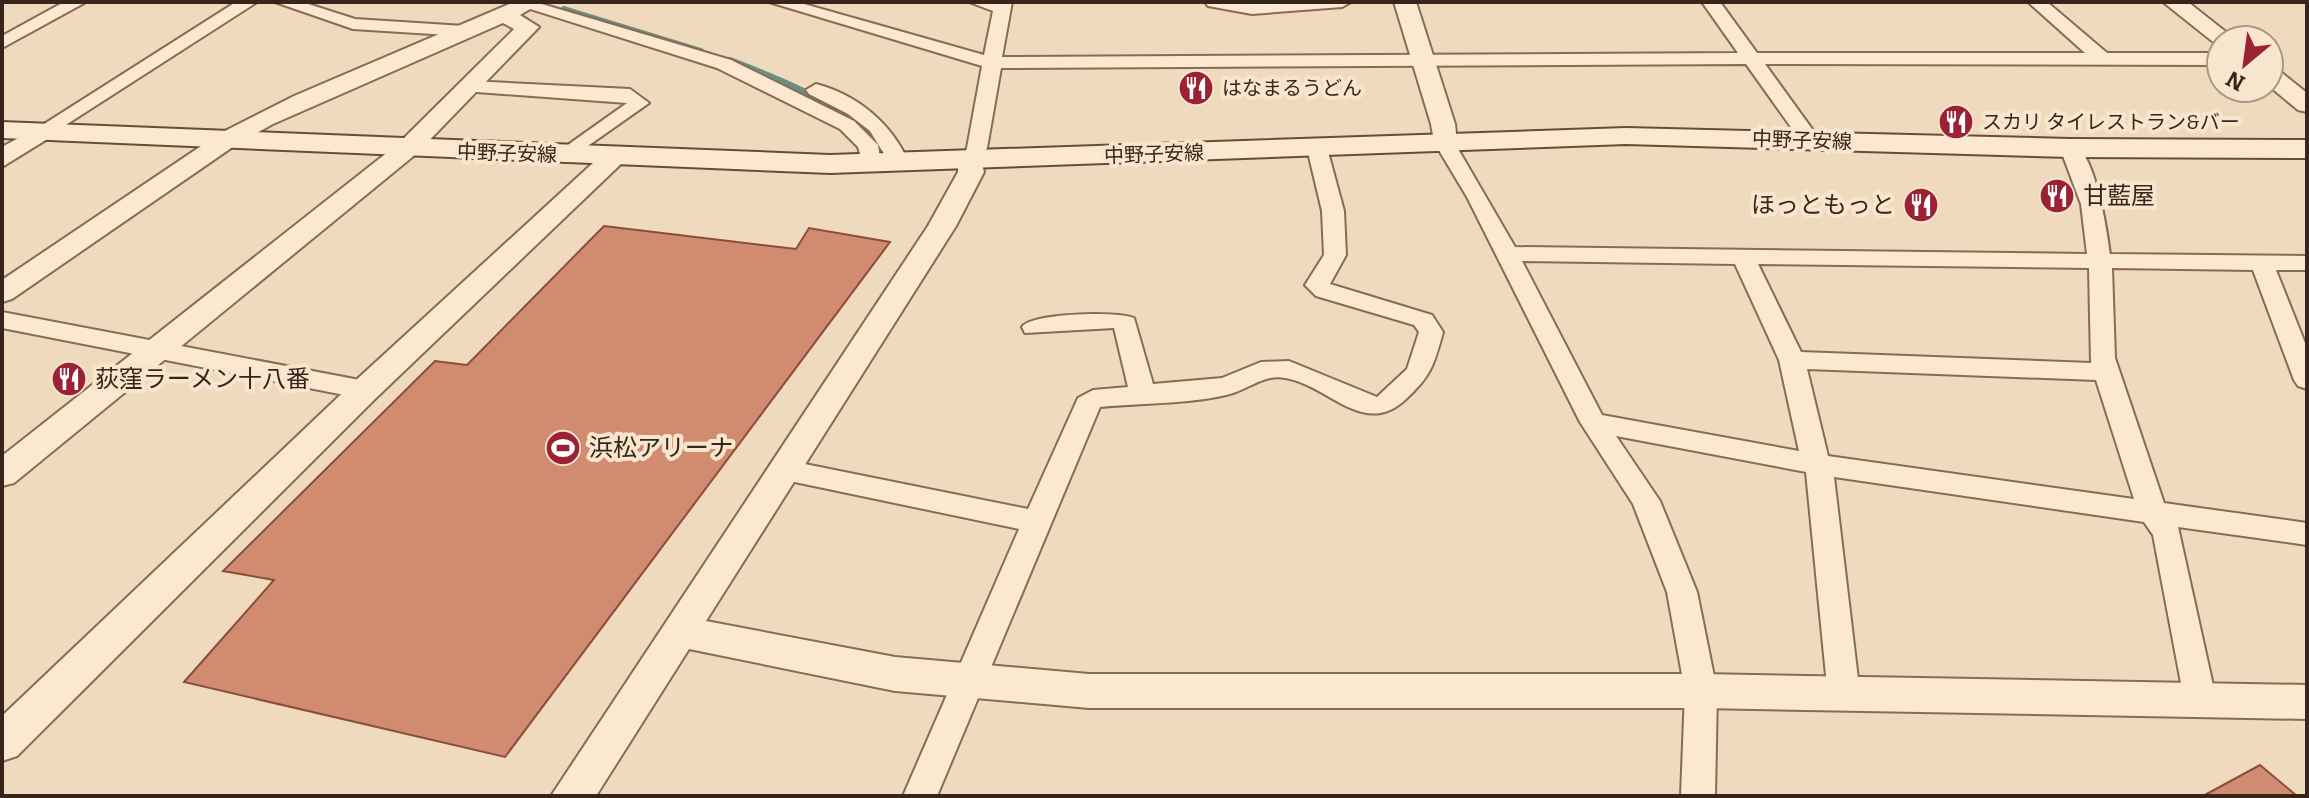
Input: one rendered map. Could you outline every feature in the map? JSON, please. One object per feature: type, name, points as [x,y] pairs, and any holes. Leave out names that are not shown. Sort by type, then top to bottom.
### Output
[{"type":"main road","name":"中野子安線","points":[[2,130],[565,156],[885,164],[1626,136],[2070,148],[2307,149]]},
{"type":"street","points":[[2,43],[77,2]]},
{"type":"street","points":[[2,159],[248,2]]},
{"type":"street","points":[[284,2],[353,24],[464,31]]},
{"type":"street","points":[[567,2],[741,56],[851,106],[872,120],[891,141],[885,164]]},
{"type":"street","points":[[778,2],[992,63],[1424,58],[2205,59]]},
{"type":"street","points":[[572,796],[942,226],[971,172],[1002,5],[978,2]]},
{"type":"street","points":[[1214,2],[1252,9],[1342,2]]},
{"type":"street","points":[[1405,2],[1443,124],[1444,142],[1507,254],[1593,422],[1646,501],[1682,592],[1701,691],[1698,796]]},
{"type":"street","points":[[1711,2],[1810,140]]},
{"type":"street","points":[[2037,2],[2101,58]]},
{"type":"street","points":[[2174,2],[2205,25]]},
{"type":"street","points":[[2,474],[407,149],[528,27],[519,6]]},
{"type":"street","points":[[2,293],[228,139],[330,85],[519,6],[724,64],[847,125],[885,164]]},
{"type":"street","points":[[470,87],[630,95],[639,103],[565,156]]},
{"type":"street","points":[[2285,87],[2307,105]]},
{"type":"street","points":[[920,796],[1087,404],[1093,399],[1226,386],[1261,370],[1289,369],[1369,405],[1383,406],[1419,373],[1431,332],[1423,320],[1324,291],[1317,285],[1335,255],[1333,211],[1317,148]]},
{"type":"street","points":[[2070,148],[2092,204],[2100,262],[2100,324],[2107,372],[2153,513],[2167,532],[2200,699]]},
{"type":"street","points":[[2,743],[365,390],[614,157]]},
{"type":"street","points":[[1507,254],[1742,254],[2307,263]]},
{"type":"street","points":[[1742,254],[1792,360],[1812,451],[1819,465],[1844,696]]},
{"type":"street","points":[[2262,263],[2299,338],[2307,380]]},
{"type":"street","points":[[2,320],[365,390]]},
{"type":"street","points":[[1034,327],[1118,320],[1125,323],[1143,395]]},
{"type":"street","points":[[1792,360],[2107,372]]},
{"type":"street","points":[[1593,422],[1819,465],[2307,534]]},
{"type":"street","points":[[785,470],[1038,522]]},
{"type":"street","points":[[678,631],[895,674],[968,683],[1120,692],[1701,691],[1844,696],[2307,702]]},
{"type":"building","points":[[604,226],[796,249],[809,228],[890,242],[505,757],[184,682],[274,580],[223,571],[435,361],[467,365]]},
{"type":"building","points":[[2260,765],[2297,796],[2203,796]]},
{"type":"waterway","points":[[564,9],[701,51]]},
{"type":"waterway","points":[[730,60],[792,85],[831,106],[866,133],[881,150]]},
{"type":"place","name":"はなまるうどん","points":[[1196,88]]},
{"type":"place","name":"スカリ タイレストラン&バー","points":[[1956,122]]},
{"type":"place","name":"甘藍屋","points":[[2057,196]]},
{"type":"place","name":"ほっともっと","points":[[1921,205]]},
{"type":"place","name":"荻窪ラーメン十八番","points":[[69,379]]},
{"type":"place","name":"浜松アリーナ","points":[[563,448]]}]
